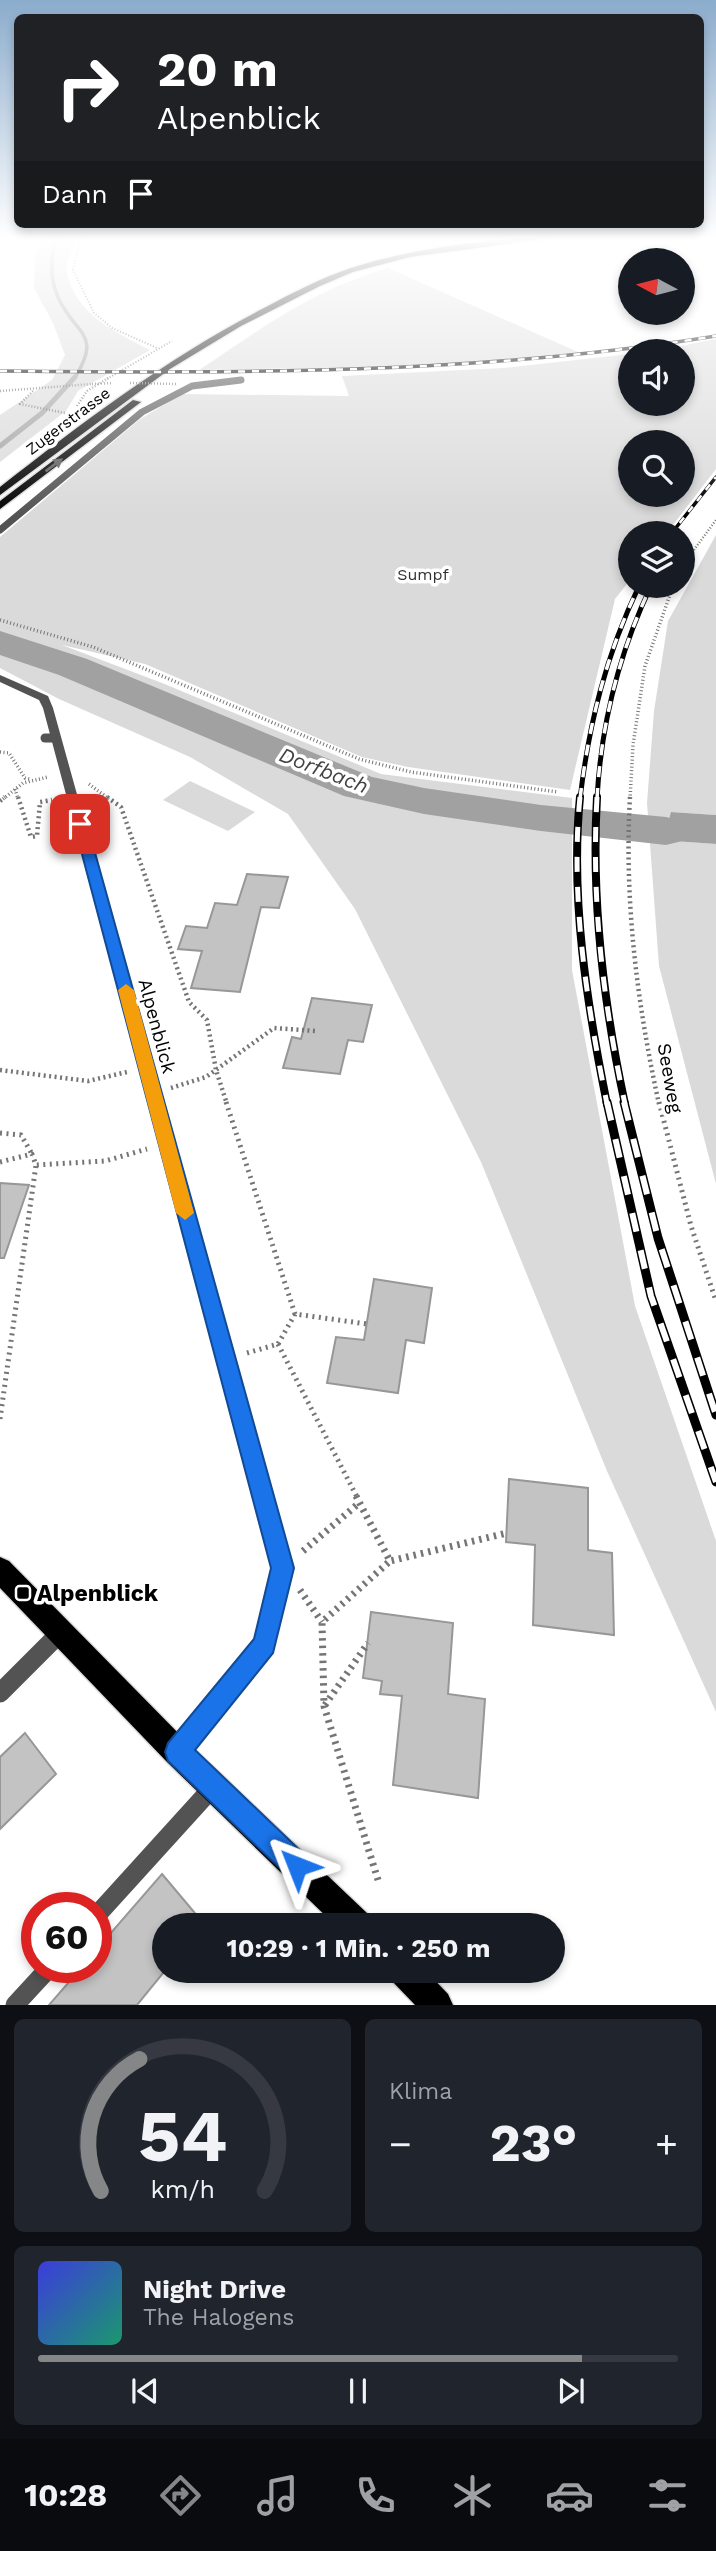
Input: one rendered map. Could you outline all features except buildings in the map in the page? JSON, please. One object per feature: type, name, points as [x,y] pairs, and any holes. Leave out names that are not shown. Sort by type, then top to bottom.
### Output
[{"type":"main road","name":"Zugerstrasse","points":[[0,492],[83,426],[193,348],[223,331]]},
{"type":"main road","name":"Zugerstrasse","points":[[0,506],[235,331]]},
{"type":"main road","points":[[0,1570],[177,1752],[345,1913]]},
{"type":"main road","points":[[416,1983],[437,2005]]},
{"type":"street","name":"Alpenblick","points":[[0,678],[44,698],[51,738],[73,797],[282,1568],[265,1645],[177,1752]]},
{"type":"lane","name":"Zugerstrasse","points":[[0,530],[142,412],[170,395],[192,386],[241,380]]},
{"type":"lane","points":[[0,1693],[61,1632]]},
{"type":"lane","points":[[112,1898],[214,1786]]},
{"type":"lane","points":[[15,2005],[35,1983]]},
{"type":"path","points":[[33,391],[20,404],[24,407],[70,414],[87,391],[157,348],[117,331]]},
{"type":"path","points":[[0,391],[33,391],[113,383]]},
{"type":"path","points":[[130,383],[176,384]]},
{"type":"path","points":[[695,548],[716,520]]},
{"type":"path","name":"Seeweg","points":[[669,598],[646,664],[631,758],[629,897],[637,973],[666,1139],[716,1301]]},
{"type":"path","points":[[0,621],[105,652],[359,759],[411,772],[558,792]]},
{"type":"path","points":[[0,752],[9,752],[25,778],[35,780],[15,789],[0,801]]},
{"type":"path","points":[[64,767],[121,807],[189,1002],[207,1020],[216,1070],[295,1314],[278,1344],[226,1359]]},
{"type":"path","points":[[15,789],[31,837],[37,836],[40,802],[73,797]]},
{"type":"path","points":[[153,1094],[206,1077],[274,1028],[316,1031]]},
{"type":"path","points":[[0,1070],[88,1081],[147,1067]]},
{"type":"path","points":[[0,1133],[21,1135],[36,1164],[0,1419]]},
{"type":"path","points":[[36,1164],[105,1161],[166,1144]]},
{"type":"path","points":[[0,1162],[32,1154]]},
{"type":"path","points":[[295,1314],[367,1324]]},
{"type":"path","points":[[278,1344],[358,1504],[390,1561]]},
{"type":"path","points":[[326,1531],[358,1504]]},
{"type":"path","points":[[323,1622],[390,1561],[507,1533]]},
{"type":"path","points":[[304,1595],[323,1622],[324,1706],[378,1880]]},
{"type":"path","points":[[324,1706],[368,1643]]},
{"type":"green space","points":[[56,331],[114,331],[150,350],[78,391],[66,411],[0,462],[0,415],[52,380],[65,355]]},
{"type":"green space","points":[[259,331],[530,331],[578,352],[436,366],[199,370]]},
{"type":"green space","name":"Sumpf","points":[[716,339],[716,469],[695,496],[695,430],[618,430],[618,507],[687,507],[676,521],[618,521],[618,595],[570,790],[408,767],[362,757],[145,664],[62,645],[162,683],[381,774],[572,798],[572,970],[635,1306],[716,1541],[716,1712],[607,1471],[481,1162],[355,909],[288,814],[190,757],[59,699],[0,668],[0,537],[139,420],[181,394],[349,396],[342,376],[503,368],[618,355],[618,416],[695,416],[695,343]]},
{"type":"green space","points":[[716,535],[716,815],[671,812],[673,841],[716,844],[716,1184],[659,966],[647,803],[654,711],[668,621],[681,598],[695,598],[695,573]]},
{"type":"green space","points":[[190,781],[255,812],[228,831],[163,800]]},
{"type":"shaded area","points":[[671,812],[716,815],[716,844],[673,841],[666,831]]},
{"type":"waterway","name":"Dorfbach","points":[[74,379],[83,364],[86,352],[86,342],[80,331]]},
{"type":"waterway","name":"Dorfbach","points":[[0,446],[42,413],[75,377]]},
{"type":"waterway","name":"Dorfbach","points":[[0,642],[73,667],[359,787],[424,801],[541,818],[666,831]]},
{"type":"railway","points":[[0,371],[270,371],[448,365],[626,349],[716,336]]},
{"type":"railway","points":[[681,521],[716,477]]},
{"type":"railway","points":[[580,799],[588,743],[600,690],[633,598]]},
{"type":"railway","points":[[597,799],[607,716],[621,663],[646,598]]},
{"type":"railway","points":[[580,797],[577,874],[582,951],[607,1104]]},
{"type":"railway","points":[[597,797],[596,874],[600,951],[610,1028],[625,1104]]},
{"type":"railway","points":[[607,1102],[651,1296],[716,1482]]},
{"type":"railway","points":[[624,1102],[658,1238],[716,1415]]},
{"type":"slow traffic","points":[[126,990],[185,1213]]},
{"type":"place","name":"Alpenblick","points":[[23,1593]]},
{"type":"route","points":[[80,824],[282,1568],[265,1645],[177,1752],[297,1866]]}]
